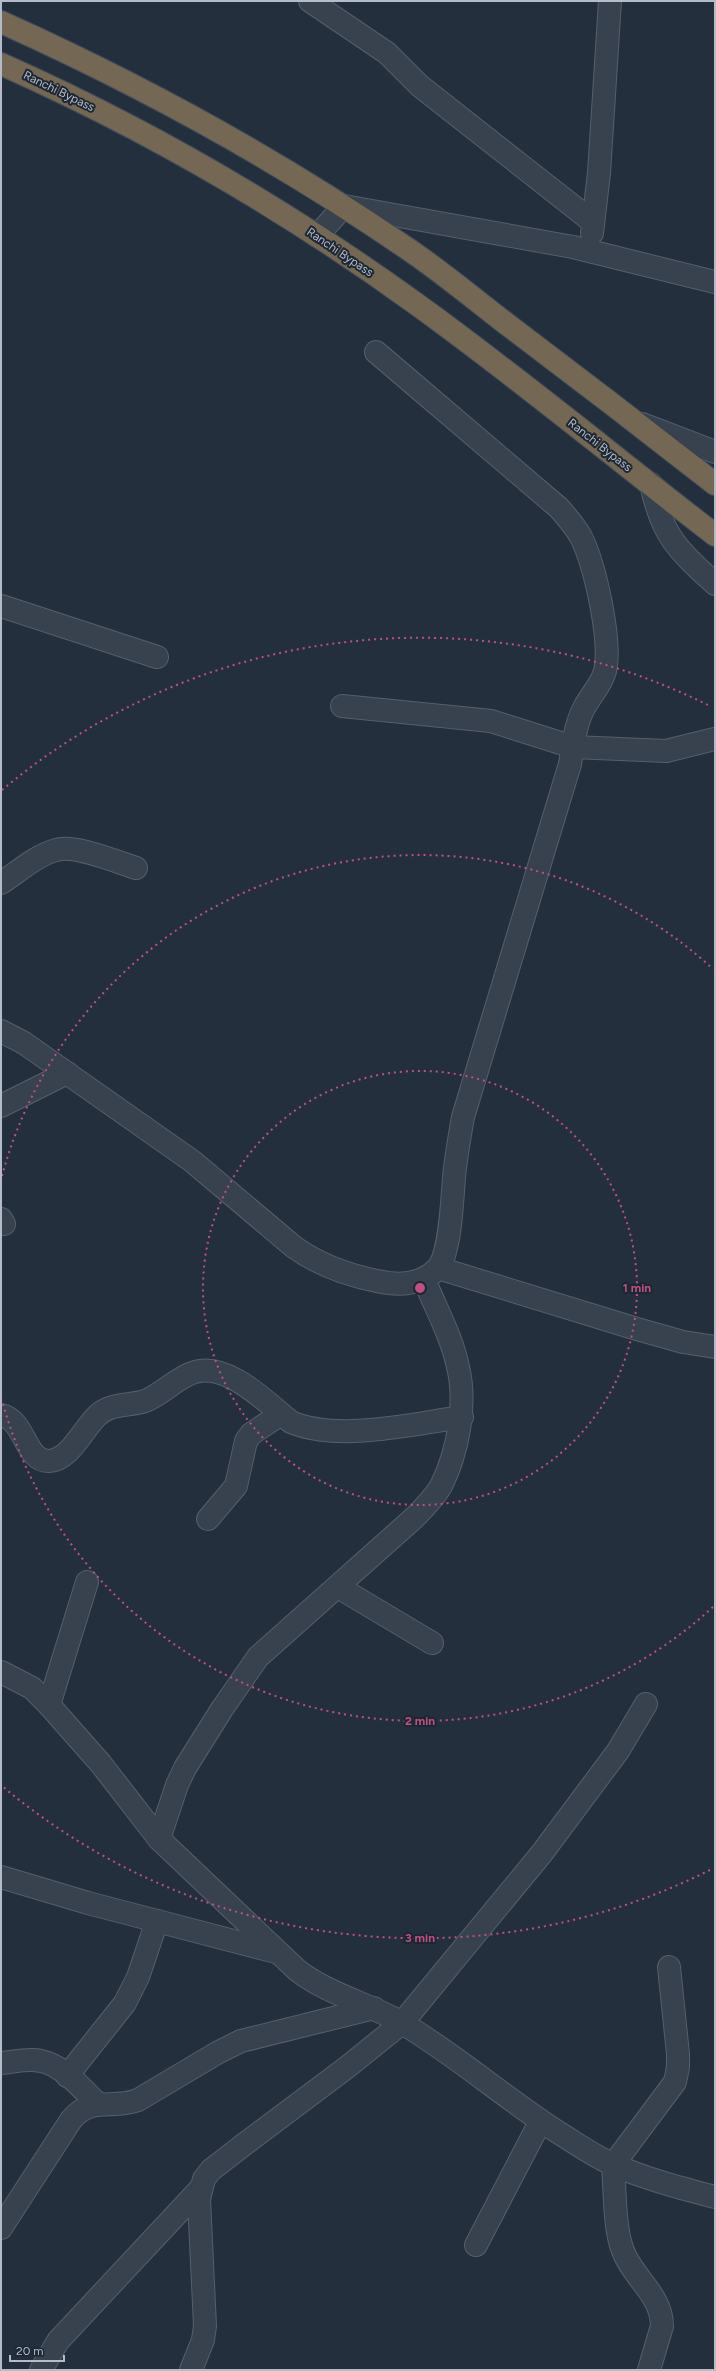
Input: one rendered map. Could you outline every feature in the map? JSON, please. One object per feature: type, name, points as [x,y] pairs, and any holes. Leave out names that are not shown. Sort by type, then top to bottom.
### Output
[{"type":"highway","points":[[1,22],[61,49],[176,109],[277,164],[344,206],[408,248],[715,484]]},
{"type":"highway","name":"Ranchi Bypass","points":[[1,64],[159,141],[256,196],[317,236],[415,303],[715,535]]},
{"type":"street","points":[[590,251],[599,173],[610,1]]},
{"type":"street","points":[[321,5],[387,54],[420,86],[593,222]]},
{"type":"street","points":[[317,236],[344,206],[590,251],[715,282]]},
{"type":"street","points":[[1,1031],[24,1043],[192,1161],[294,1247],[311,1259],[357,1277],[381,1282],[406,1284],[431,1273],[446,1246],[455,1168],[463,1117],[570,764],[583,709],[605,673],[608,653],[603,611],[581,538],[559,508],[376,352]]},
{"type":"street","points":[[635,422],[715,452]]},
{"type":"street","points":[[651,484],[657,513],[671,540],[715,584]]},
{"type":"street","points":[[1,606],[157,657]]},
{"type":"street","points":[[342,706],[491,721],[573,747],[666,752],[715,739]]},
{"type":"street","points":[[1,883],[49,852],[58,849],[76,851],[136,868]]},
{"type":"street","points":[[1,1017],[24,1043]]},
{"type":"street","points":[[1,1050],[24,1043]]},
{"type":"street","points":[[1,1106],[67,1073]]},
{"type":"street","points":[[431,1273],[683,1342],[715,1347]]},
{"type":"street","points":[[159,1839],[177,1784],[185,1768],[246,1673],[277,1638],[338,1587],[428,1504],[440,1486],[448,1470],[462,1417],[458,1367],[431,1273]]},
{"type":"street","points":[[1,1415],[17,1425],[34,1453],[40,1459],[50,1461],[59,1458],[68,1451],[103,1410],[144,1402],[158,1396],[195,1372],[208,1370],[223,1372],[245,1386],[281,1414],[301,1427],[330,1431],[392,1428],[462,1417]]},
{"type":"street","points":[[208,1519],[236,1486],[246,1441],[251,1434],[281,1414]]},
{"type":"street","points":[[49,1705],[86,1582]]},
{"type":"street","points":[[338,1587],[432,1643]]},
{"type":"street","points":[[1,1672],[32,1688],[101,1764],[159,1839],[278,1952],[314,1984],[333,1993],[374,2008],[402,2023],[442,2048],[540,2122],[613,2165],[715,2197]]},
{"type":"street","points":[[191,2370],[203,2340],[205,2326],[199,2199],[204,2179],[211,2170],[402,2023],[542,1853],[618,1751],[646,1704]]},
{"type":"street","points":[[1,1877],[157,1921],[278,1952]]},
{"type":"street","points":[[67,2076],[125,2003],[138,1977],[157,1921]]},
{"type":"street","points":[[649,2370],[662,2326],[662,2319],[657,2301],[622,2251],[613,2165],[675,2082],[678,2067],[678,2054],[669,1968]]},
{"type":"street","points":[[1,2228],[71,2120],[86,2106],[98,2104],[119,2105],[138,2100],[217,2053],[241,2041],[374,2008]]},
{"type":"street","points":[[1,2063],[40,2060],[59,2068],[98,2104]]},
{"type":"street","points":[[476,2245],[540,2122]]},
{"type":"street","points":[[41,2370],[58,2341],[201,2188]]}]
